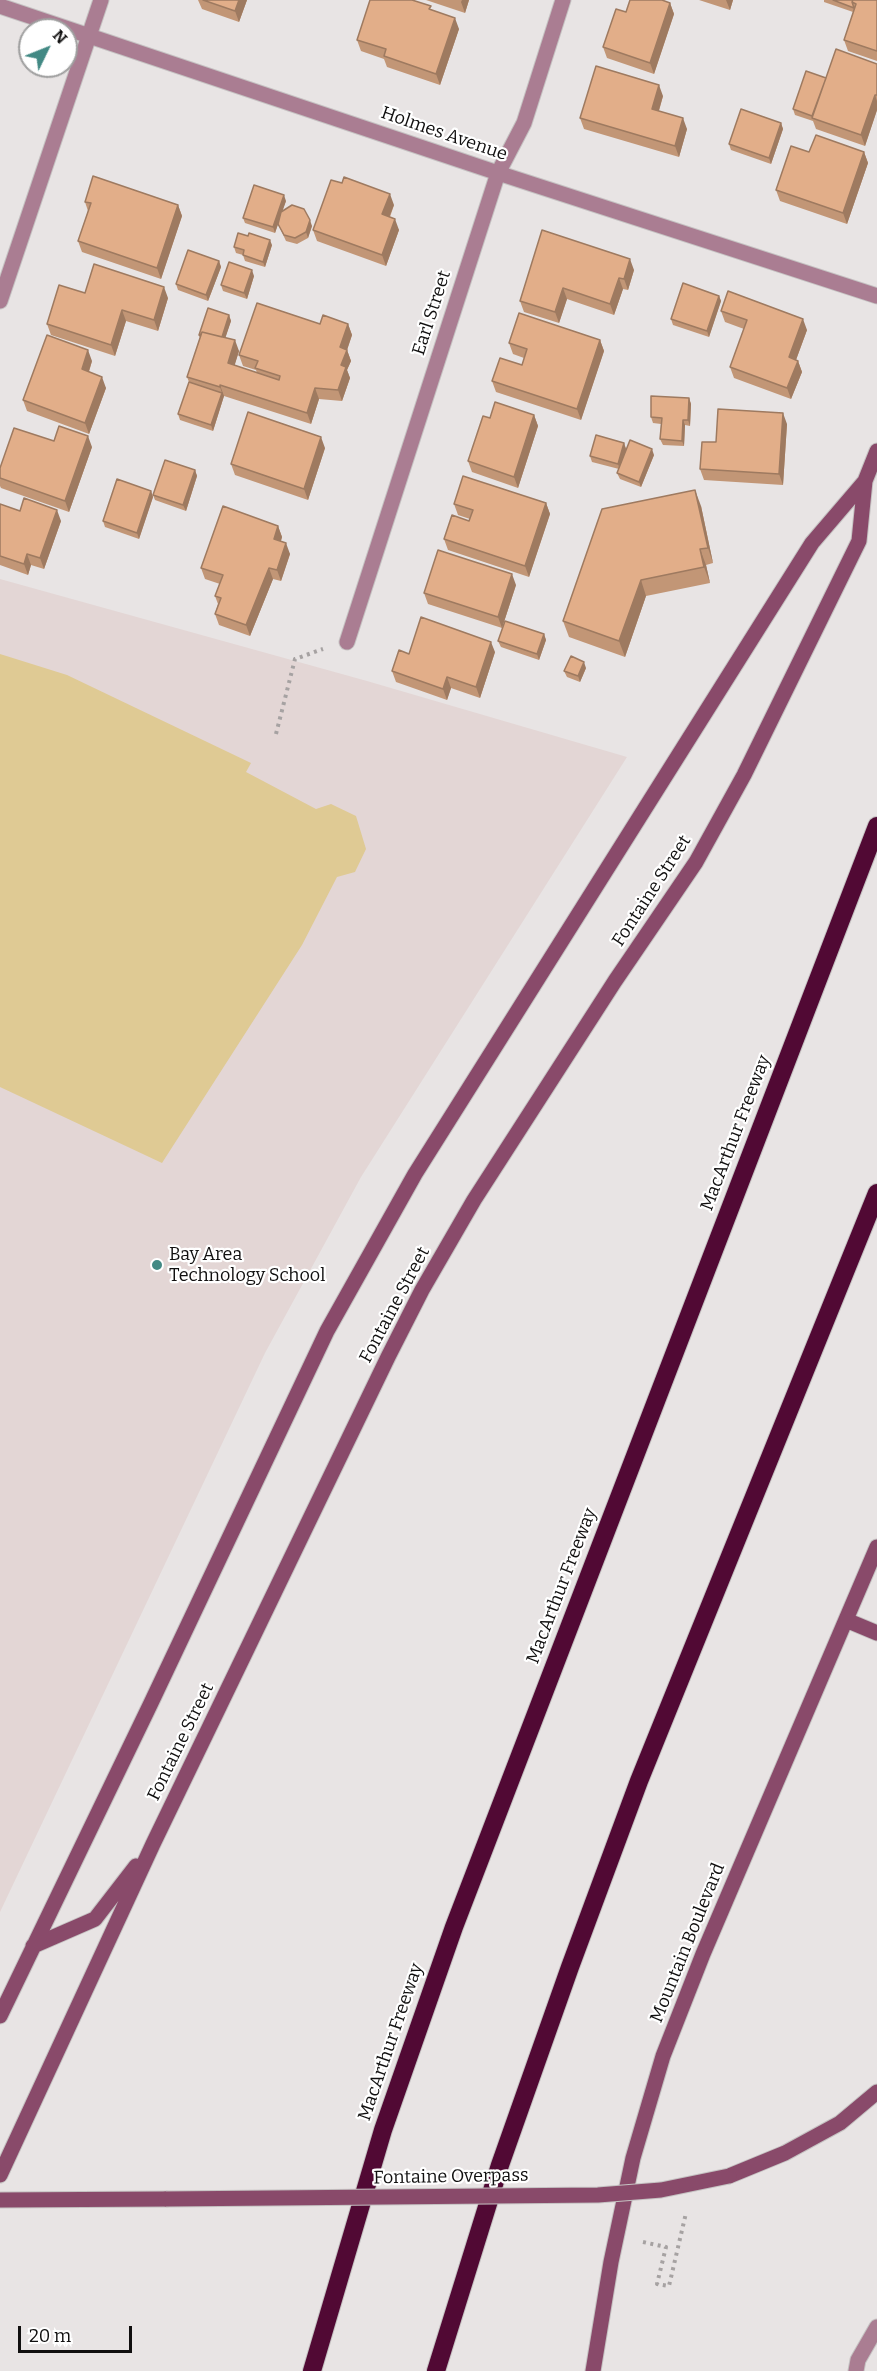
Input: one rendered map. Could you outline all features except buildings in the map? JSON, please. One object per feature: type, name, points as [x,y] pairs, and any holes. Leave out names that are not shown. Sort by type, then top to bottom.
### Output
[{"type":"highway","name":"MacArthur Freeway","points":[[312,2371],[383,2130],[454,1927],[877,826]]},
{"type":"highway","points":[[436,2371],[500,2165],[635,1792],[877,1193]]},
{"type":"street","points":[[0,301],[101,0]]},
{"type":"street","name":"Earl Street","points":[[346,642],[498,173],[524,123],[563,0]]},
{"type":"street","name":"Holmes Avenue","points":[[0,6],[498,173],[877,296]]},
{"type":"street","name":"Fontaine Street","points":[[0,2175],[153,1844],[422,1290],[474,1200],[615,981],[696,862],[744,776],[859,541],[865,481],[877,450]]},
{"type":"street","name":"Fontaine Street","points":[[0,2016],[327,1331],[409,1183],[812,543],[865,481]]},
{"type":"street","name":"Mountain Boulevard","points":[[593,2371],[611,2262],[633,2158],[663,2056],[707,1943],[877,1547]]},
{"type":"street","points":[[846,1620],[877,1633]]},
{"type":"street","points":[[33,1946],[95,1919],[153,1844]]},
{"type":"street","name":"Fontaine Overpass","points":[[0,2200],[598,2195],[661,2190],[729,2176],[785,2153],[831,2128],[877,2092]]},
{"type":"street","points":[[856,2371],[858,2360],[877,2327]]},
{"type":"path","points":[[276,734],[295,659]]},
{"type":"path","points":[[666,2247],[657,2284],[669,2286],[679,2244]]},
{"type":"shaded area","name":"Bay Area Technology School","points":[[0,579],[367,681],[627,757],[361,1177],[265,1353],[0,1912]]},
{"type":"shaded area","points":[[0,654],[67,675],[251,763],[246,772],[316,809],[331,804],[356,816],[366,849],[355,872],[337,877],[302,945],[162,1163],[0,1087]]},
{"type":"place","name":"Bay Area Technology School","points":[[157,1265]]}]
